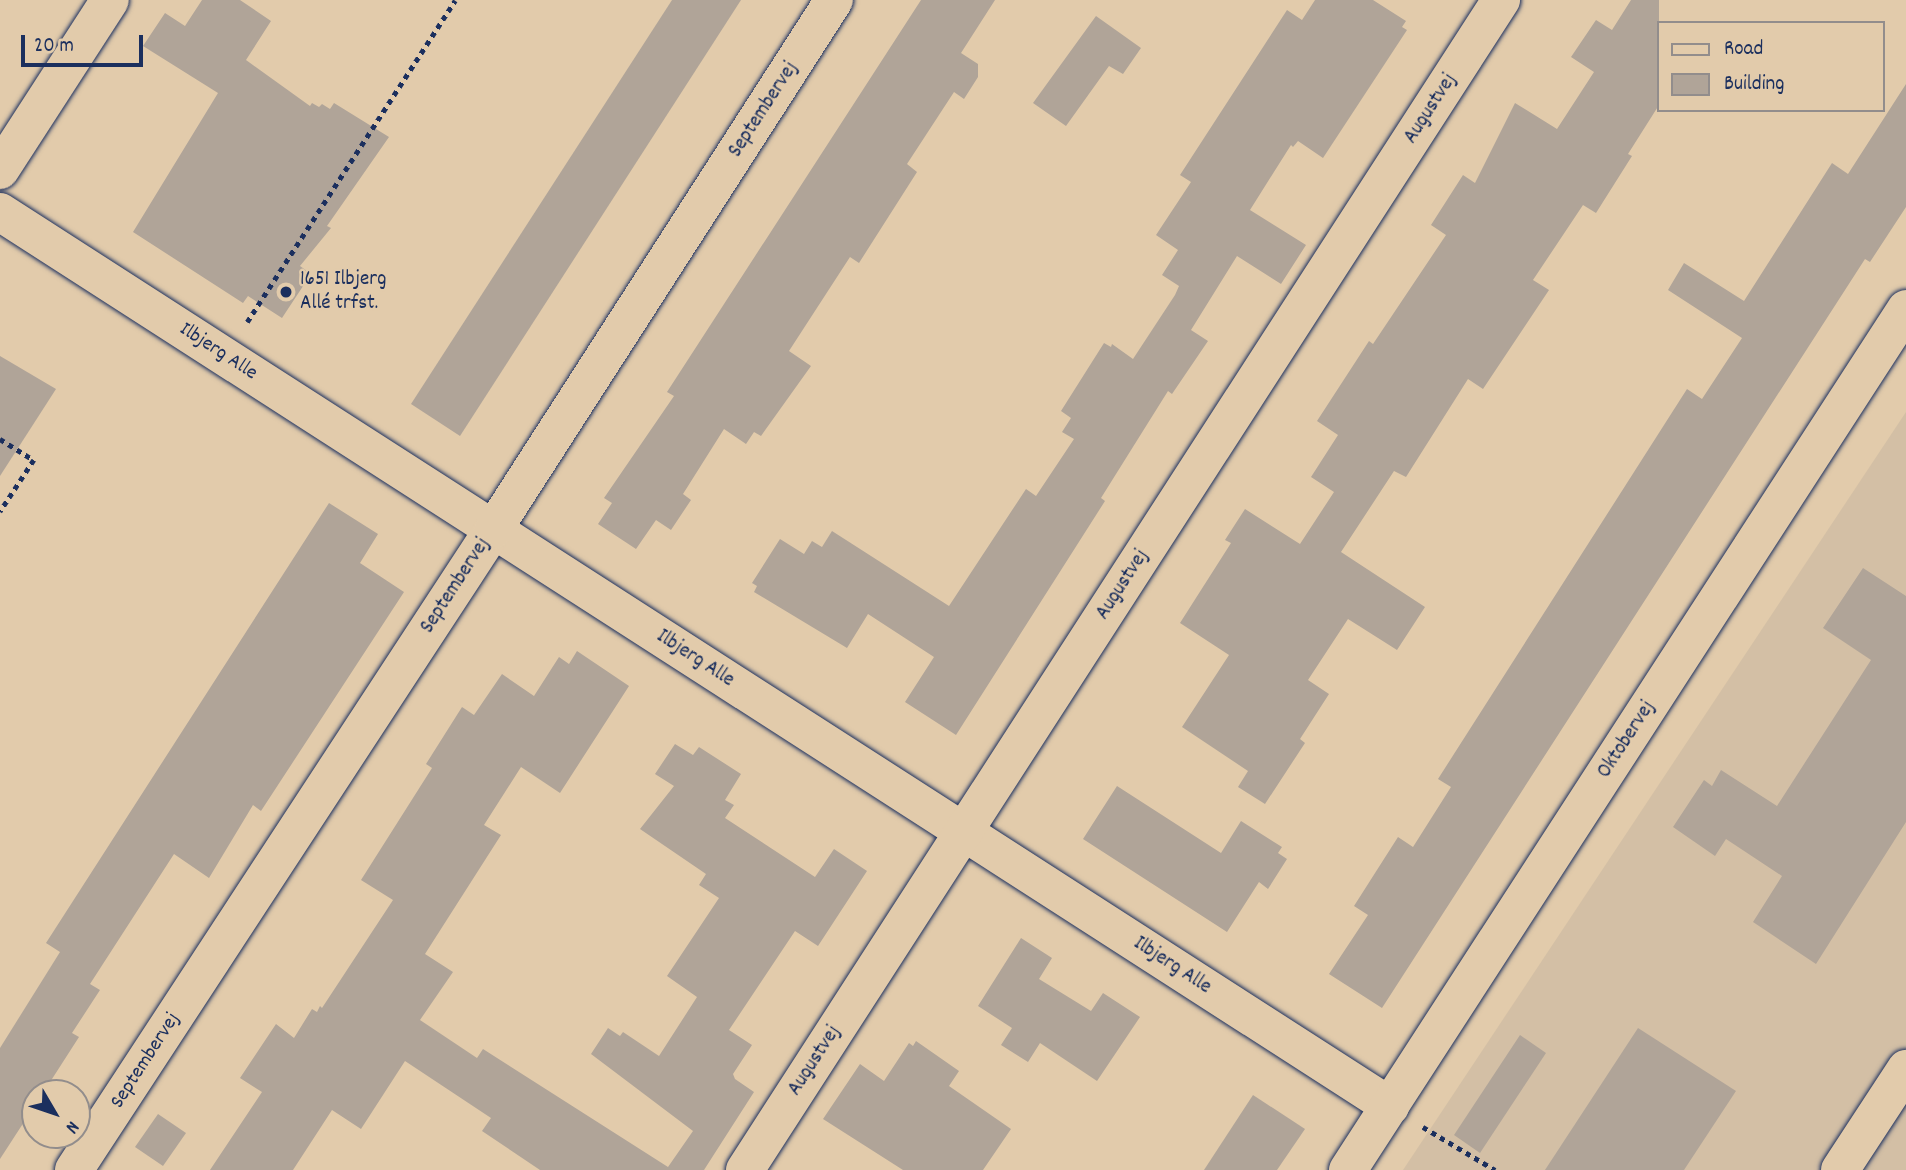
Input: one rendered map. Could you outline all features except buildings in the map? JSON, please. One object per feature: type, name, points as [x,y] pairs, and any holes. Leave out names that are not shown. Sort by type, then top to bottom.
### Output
[{"type":"street","points":[[0,170],[110,0]]},
{"type":"street","name":"Septembervej","points":[[74,1170],[494,530],[834,0]]},
{"type":"street","name":"Augustvej","points":[[745,1170],[1501,0]]},
{"type":"street","name":"Ilbjerg Alle","points":[[0,212],[1390,1106]]},
{"type":"street","name":"Oktobervej","points":[[1348,1170],[1906,309]]},
{"type":"street","points":[[1840,1170],[1906,1069]]},
{"type":"path","points":[[225,357],[455,0]]},
{"type":"path","points":[[0,439],[34,460],[0,512]]},
{"type":"path","points":[[1440,1138],[1495,1170]]},
{"type":"shaded area","points":[[1906,412],[1906,1170],[1403,1170]]},
{"type":"place","name":"1651 Ilbjerg Allé trfst.","points":[[286,292]]}]
